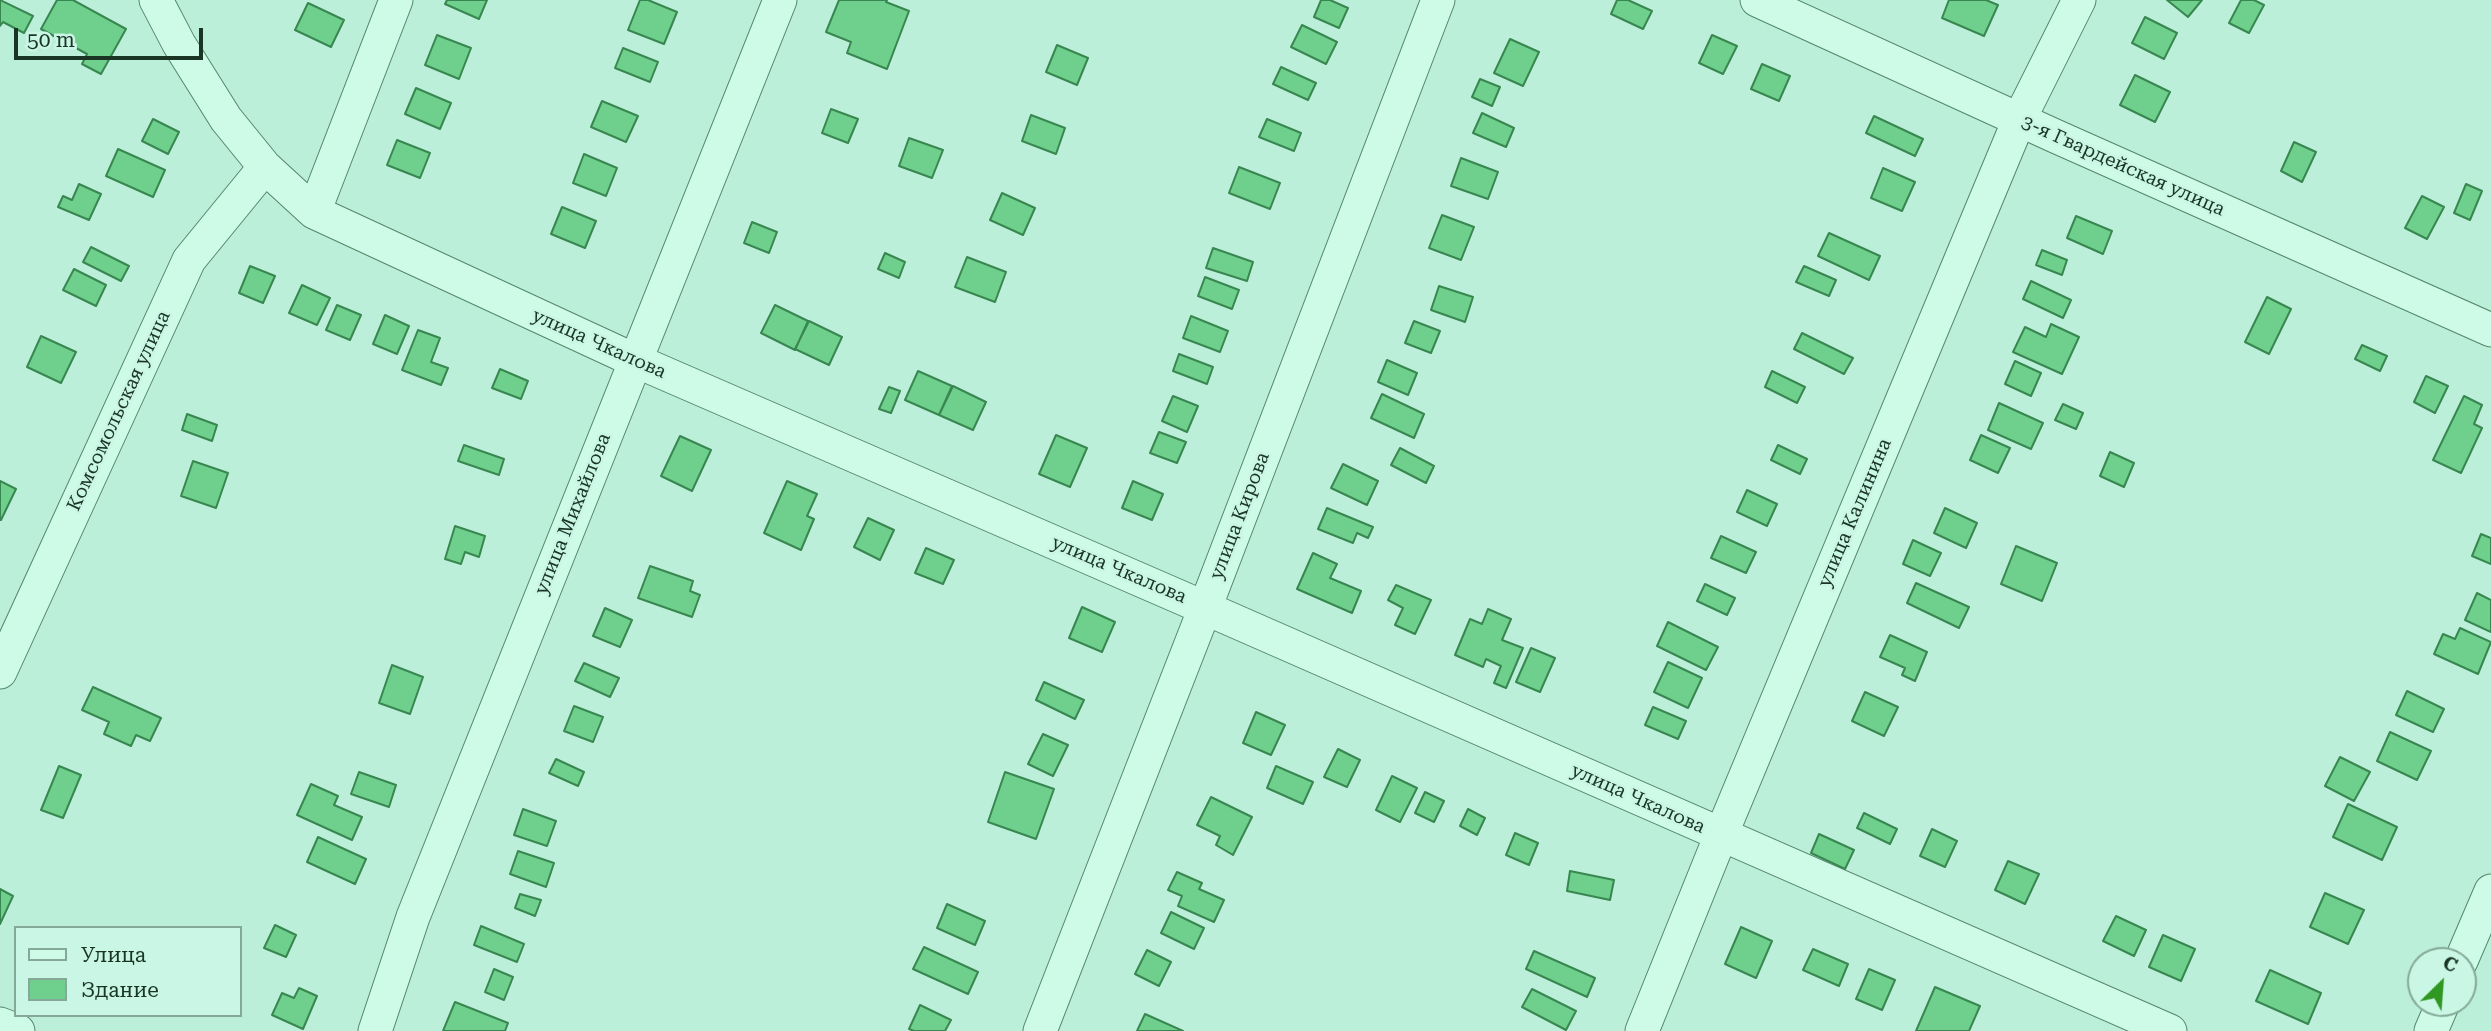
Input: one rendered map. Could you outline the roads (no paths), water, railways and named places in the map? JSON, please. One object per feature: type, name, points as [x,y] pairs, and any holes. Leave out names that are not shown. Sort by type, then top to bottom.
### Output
[{"type":"street","name":"улица Чкалова","points":[[156,0],[179,44],[226,119],[265,167],[314,212],[634,360],[2170,1031]]},
{"type":"street","points":[[314,212],[396,0]]},
{"type":"street","name":"улица Михайлова","points":[[375,1031],[413,917],[780,0]]},
{"type":"street","name":"улица Кирова","points":[[1040,1031],[1437,0]]},
{"type":"street","name":"3-я Гвардейская улица","points":[[1757,0],[2491,330]]},
{"type":"street","name":"улица Калинина","points":[[1642,1031],[1721,835],[2020,120],[2079,0]]},
{"type":"street","name":"Комсомольская улица","points":[[0,672],[188,260],[265,167]]},
{"type":"street","points":[[2467,947],[2491,891]]},
{"type":"street","points":[[0,1024],[18,1031]]}]
